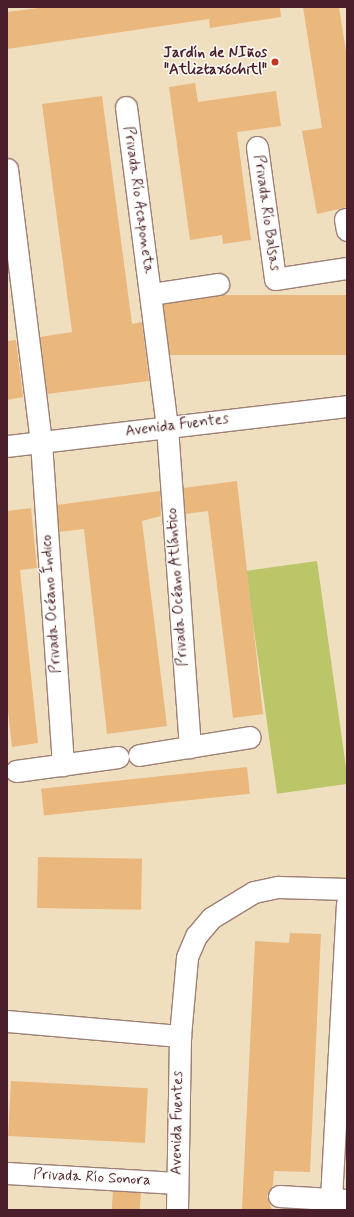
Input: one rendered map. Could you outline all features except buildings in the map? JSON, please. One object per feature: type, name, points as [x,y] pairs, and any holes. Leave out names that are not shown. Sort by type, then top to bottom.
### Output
[{"type":"street","name":"Privada Río Acaponeta","points":[[126,107],[167,427]]},
{"type":"street","name":"Privada Río Balsas","points":[[257,147],[275,279],[347,268]]},
{"type":"street","name":"Privada Océano Índico","points":[[7,169],[16,308],[41,442],[63,765]]},
{"type":"street","name":"Privada Río Acaponeta","points":[[151,294],[218,284]]},
{"type":"street","name":"Avenida Fuentes","points":[[7,446],[347,406]]},
{"type":"street","name":"Privada Océano Atlántico","points":[[167,427],[190,747]]},
{"type":"street","points":[[16,771],[190,747],[250,737]]},
{"type":"street","name":"Avenida Fuentes","points":[[177,1210],[180,1036],[187,957],[196,936],[211,918],[234,902],[260,891],[278,887],[347,889]]},
{"type":"street","points":[[279,1196],[339,1200],[347,903]]},
{"type":"street","points":[[7,1021],[180,1036]]},
{"type":"street","name":"Privada Río Sonora","points":[[7,1173],[177,1182]]},
{"type":"green space","points":[[317,561],[347,774],[347,784],[277,794],[246,571]]},
{"type":"place","name":"Jardín de NIños \"Atliztaxóchitl\"","points":[[275,62]]}]
